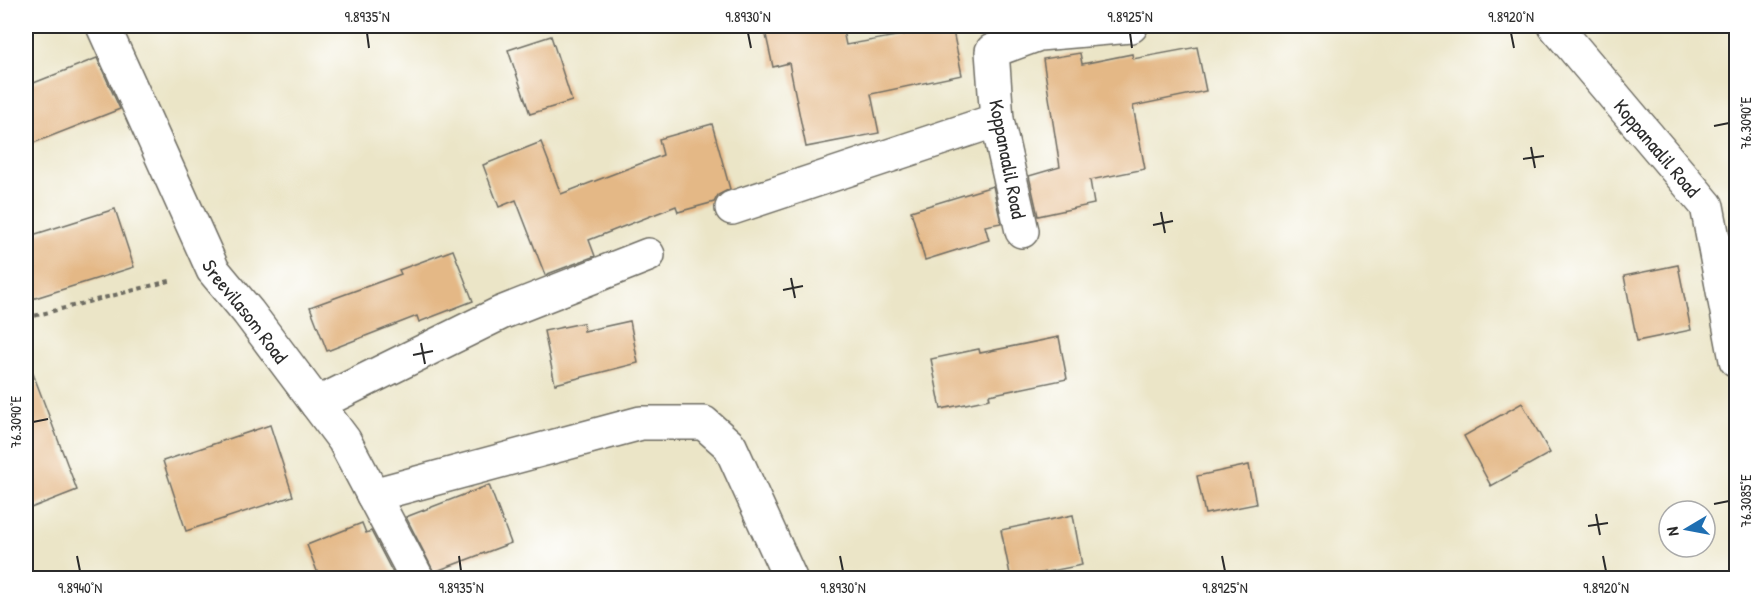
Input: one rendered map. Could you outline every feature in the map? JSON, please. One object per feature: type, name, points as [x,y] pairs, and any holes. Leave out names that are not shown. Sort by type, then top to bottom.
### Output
[{"type":"street","name":"Sreevilasom Road","points":[[103,26],[213,270],[344,440],[417,579]]},
{"type":"street","name":"Koppanaalil Road","points":[[1022,231],[997,120],[987,38],[1131,26]]},
{"type":"street","name":"Koppanaalil Road","points":[[1555,26],[1707,206],[1737,360]]},
{"type":"street","points":[[732,208],[997,120]]},
{"type":"street","points":[[317,404],[501,313],[648,255]]},
{"type":"street","points":[[373,495],[641,423],[704,423],[730,446],[790,579]]},
{"type":"path","points":[[26,318],[213,270]]},
{"type":"building","points":[[764,26],[842,26],[846,45],[952,26],[962,75],[871,94],[879,133],[806,147],[789,63],[773,67]]},
{"type":"building","points":[[551,36],[572,101],[530,114],[508,50]]},
{"type":"building","points":[[1197,47],[1206,91],[1133,106],[1145,169],[1090,180],[1094,204],[1038,216],[1029,176],[1060,167],[1043,59],[1080,53],[1082,64],[1132,54],[1133,59]]},
{"type":"building","points":[[97,58],[120,109],[26,146],[26,86]]},
{"type":"building","points":[[712,124],[730,189],[718,195],[714,202],[678,212],[676,206],[589,240],[595,256],[545,275],[516,200],[499,207],[483,165],[541,142],[561,194],[663,155],[659,139]]},
{"type":"building","points":[[993,186],[1001,223],[985,226],[989,240],[925,260],[911,211]]},
{"type":"building","points":[[115,209],[134,267],[32,299],[26,279],[26,237]]},
{"type":"building","points":[[453,250],[473,301],[419,322],[417,316],[327,351],[310,307],[401,274],[399,270]]},
{"type":"building","points":[[1678,265],[1691,330],[1637,341],[1624,276]]},
{"type":"building","points":[[630,321],[638,363],[555,384],[544,331],[583,323],[584,331]]},
{"type":"building","points":[[1059,337],[1067,379],[989,395],[990,399],[941,409],[931,359],[979,349],[980,353]]},
{"type":"building","points":[[29,363],[77,490],[26,510],[26,364]]},
{"type":"building","points":[[1522,403],[1550,453],[1491,486],[1464,436]]},
{"type":"building","points":[[270,425],[293,496],[186,531],[163,461]]},
{"type":"building","points":[[1249,465],[1256,504],[1205,514],[1197,476]]},
{"type":"building","points":[[489,485],[511,543],[434,572],[406,517]]},
{"type":"building","points":[[1073,515],[1082,565],[1011,579],[1001,530]]},
{"type":"building","points":[[362,523],[366,533],[371,531],[396,579],[320,579],[307,545]]}]
